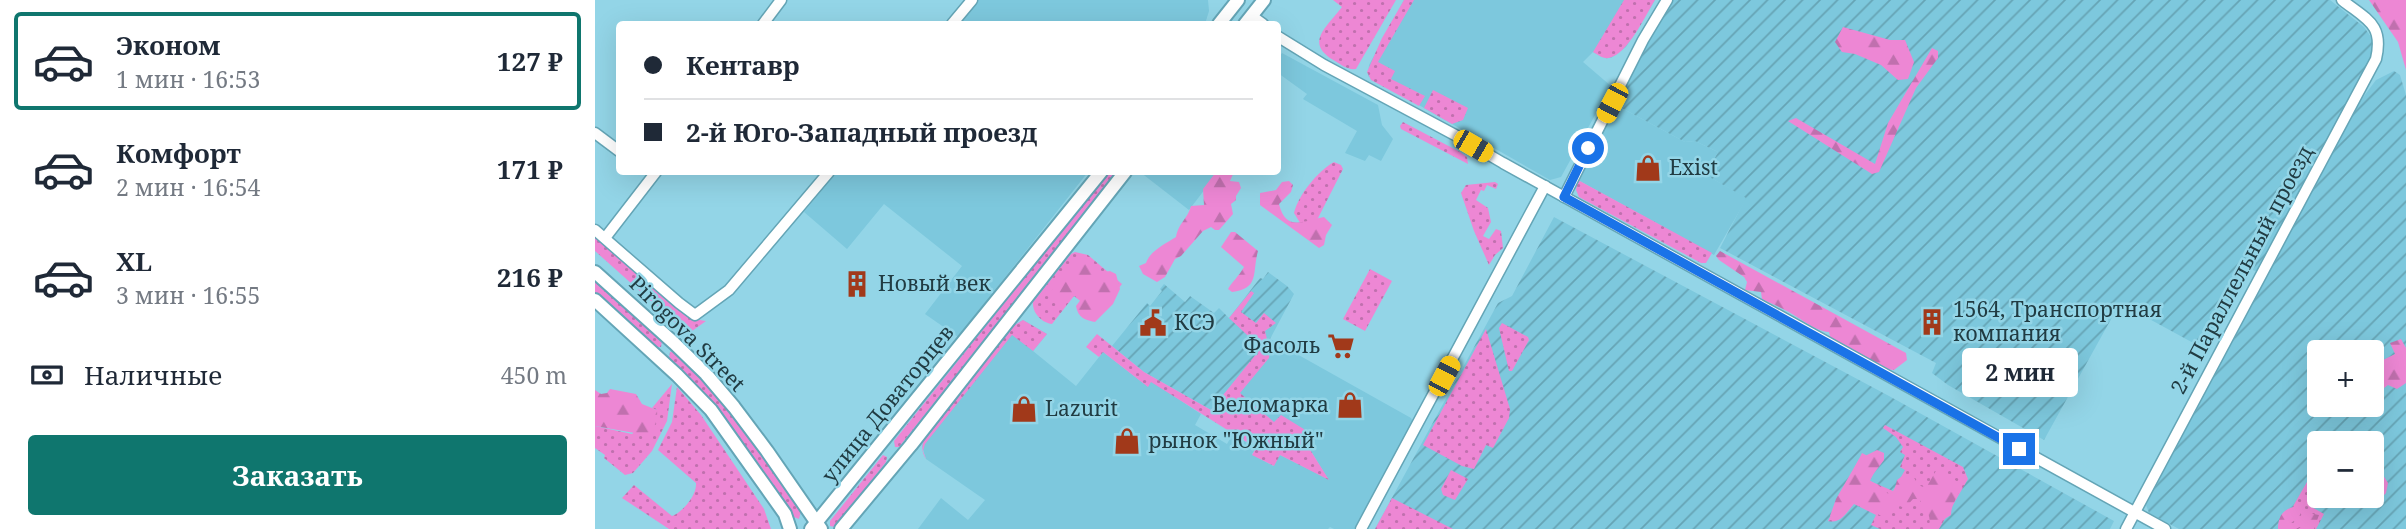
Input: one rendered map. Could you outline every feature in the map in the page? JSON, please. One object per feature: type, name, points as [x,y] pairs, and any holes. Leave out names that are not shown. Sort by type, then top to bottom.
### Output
[{"type":"main road","points":[[1221,21],[1235,1],[1248,20],[1264,0]]},
{"type":"main road","name":"улица Доваторцев","points":[[816,527],[1099,175]]},
{"type":"main road","name":"улица Доваторцев","points":[[841,529],[918,436],[1123,175]]},
{"type":"main road","name":"Pirogova Street","points":[[595,272],[706,374],[767,452],[816,527]]},
{"type":"main road","name":"Pirogova Street","points":[[595,300],[711,410],[785,514],[790,529]]},
{"type":"main road","points":[[659,359],[674,343]]},
{"type":"street","points":[[765,21],[781,0]]},
{"type":"street","points":[[954,21],[972,0]]},
{"type":"street","points":[[1564,197],[1643,40],[1667,0]]},
{"type":"street","name":"2-й Параллельный проезд","points":[[2126,529],[2377,59],[2380,43],[2375,26],[2342,0]]},
{"type":"street","points":[[1281,38],[1324,65],[2165,529]]},
{"type":"street","points":[[595,133],[616,149]]},
{"type":"street","points":[[605,238],[651,175]]},
{"type":"street","points":[[595,230],[695,315],[729,290],[826,175]]},
{"type":"street","points":[[1361,529],[1545,186]]},
{"type":"shaded area","points":[[976,0],[1208,0],[1209,11],[1206,21],[959,21]]},
{"type":"shaded area","points":[[1404,0],[1655,0],[1626,47],[1611,58],[1593,52],[1583,62],[1611,86],[1561,177],[1550,180],[1368,76],[1369,65]]},
{"type":"shaded area","points":[[1672,0],[2330,0],[2364,27],[2376,44],[2373,55],[2258,272],[2250,269],[2208,351],[2120,303],[2044,440],[1948,385],[1932,373],[1936,363],[1720,248],[1746,198],[1706,175],[1718,152],[1695,141],[1685,142],[1616,105],[1641,52]]},
{"type":"shaded area","points":[[1281,54],[1378,105],[1382,125],[1393,139],[1381,161],[1369,155],[1365,161],[1345,153],[1357,131],[1303,99],[1307,94],[1281,75]]},
{"type":"shaded area","points":[[2394,71],[2400,75],[2406,95],[2406,529],[2179,529],[2149,513],[2146,505],[2361,100],[2376,80]]},
{"type":"shaded area","points":[[1616,105],[1685,142],[1695,141],[1718,152],[1706,175],[1747,198],[1714,255],[1578,180]]},
{"type":"shaded area","points":[[835,175],[1086,175],[958,337],[925,314],[962,266],[884,204],[847,249],[804,212]]},
{"type":"shaded area","points":[[1144,175],[1216,175],[1189,210]]},
{"type":"shaded area","points":[[1554,217],[1889,396],[2114,521],[2110,529],[1375,529],[1498,303],[1512,296]]},
{"type":"shaded area","points":[[1268,272],[1294,294],[1270,339],[1211,410],[1144,372],[1112,346],[1147,303],[1150,306],[1164,284],[1185,302],[1190,296],[1214,313],[1219,308],[1229,318],[1260,278],[1263,279]]},
{"type":"shaded area","points":[[1023,320],[1047,334],[1033,351],[1076,386],[1103,352],[1147,386],[1151,381],[1201,414],[1195,425],[1227,444],[1232,435],[1238,437],[1256,448],[1252,454],[1273,466],[1280,455],[1328,479],[1309,448],[1272,425],[1228,388],[1270,339],[1411,418],[1414,424],[1354,529],[918,529],[941,498],[968,520],[985,500],[926,459],[922,446],[928,432],[1013,326]]},
{"type":"green space","points":[[1333,0],[1396,0],[1356,69],[1342,66],[1326,54],[1319,42],[1321,35],[1342,7]]},
{"type":"green space","points":[[1404,0],[1414,0],[1378,62],[1395,71],[1391,79],[1425,96],[1419,106],[1371,80],[1367,72],[1382,38]]},
{"type":"green space","points":[[1624,0],[1655,0],[1623,50],[1609,58],[1603,57],[1593,52]]},
{"type":"green space","points":[[2369,0],[2406,0],[2406,70],[2398,42]]},
{"type":"green space","points":[[1843,27],[1890,40],[1905,40],[1914,62],[1908,79],[1898,80],[1881,65],[1855,54],[1842,52],[1835,42]]},
{"type":"green space","points":[[1932,48],[1938,51],[1938,58],[1916,88],[1879,172],[1872,174],[1788,121],[1796,118],[1875,164],[1888,123]]},
{"type":"green space","points":[[1433,90],[1468,108],[1463,120],[1452,124],[1424,108]]},
{"type":"green space","points":[[1403,122],[1460,152],[1467,157],[1468,164],[1401,129]]},
{"type":"green space","points":[[1334,162],[1343,169],[1316,222],[1302,226],[1294,213],[1296,206],[1315,177]]},
{"type":"green space","points":[[1107,175],[1116,175],[899,447],[895,447],[894,441]]},
{"type":"green space","points":[[1214,175],[1233,175],[1230,181],[1239,182],[1241,188],[1236,200],[1231,204],[1233,214],[1219,230],[1211,227],[1203,231],[1181,256],[1175,259],[1165,277],[1157,282],[1143,274],[1139,266],[1146,263],[1158,248],[1176,237],[1191,206],[1204,205],[1203,189]]},
{"type":"green space","points":[[1578,180],[1712,253],[1706,263],[1701,263],[1579,197],[1576,190]]},
{"type":"green space","points":[[1289,181],[1293,185],[1291,192],[1279,204],[1286,219],[1303,222],[1324,217],[1332,225],[1324,245],[1319,248],[1260,205],[1260,193],[1276,190],[1282,182]]},
{"type":"green space","points":[[1498,184],[1496,189],[1487,185],[1476,200],[1488,208],[1491,222],[1483,236],[1489,239],[1496,229],[1501,231],[1503,248],[1489,265],[1461,193],[1466,185]]},
{"type":"green space","points":[[1231,232],[1235,232],[1258,251],[1251,283],[1232,292],[1228,289],[1244,267],[1221,247]]},
{"type":"green space","points":[[595,235],[693,319],[706,321],[688,334],[595,251]]},
{"type":"green space","points":[[1720,251],[1906,353],[1907,360],[1894,370],[1884,369],[1831,340],[1829,332],[1817,329],[1762,299],[1761,292],[1745,290],[1747,282],[1744,277],[1719,260],[1716,256]]},
{"type":"green space","points":[[1075,252],[1088,255],[1122,284],[1098,315],[1074,296],[1052,324],[1041,320],[1036,314],[1033,302]]},
{"type":"green space","points":[[1078,258],[1090,262],[1100,273],[1110,271],[1116,274],[1120,289],[1113,304],[1095,322],[1078,313],[1076,306],[1082,298],[1078,295],[1071,297],[1068,303],[1056,302],[1052,293],[1057,277],[1070,271]]},
{"type":"green space","points":[[1370,269],[1392,281],[1365,331],[1343,319]]},
{"type":"green space","points":[[595,280],[662,341],[661,347],[655,347],[595,294]]},
{"type":"green space","points":[[1251,291],[1254,293],[1241,312],[1256,323],[1264,313],[1276,323],[1265,331],[1269,358],[1240,393],[1274,422],[1281,415],[1307,431],[1309,448],[1329,480],[1280,455],[1274,466],[1252,455],[1256,448],[1151,382],[1148,387],[1103,352],[1099,357],[1086,347],[1097,334],[1144,372],[1211,410],[1261,348],[1229,318]]},
{"type":"green space","points":[[1023,320],[1047,334],[1033,351],[1012,335],[925,444],[923,451],[926,459],[923,452],[922,446],[928,432],[1013,326]]},
{"type":"green space","points":[[1502,323],[1529,340],[1512,371],[1509,371],[1499,328]]},
{"type":"green space","points":[[1486,329],[1510,409],[1509,418],[1493,448],[1486,445],[1474,469],[1462,466],[1423,445]]},
{"type":"green space","points":[[2401,339],[2406,348],[2406,383],[2397,389],[2388,385],[2384,388],[2384,360],[2395,354],[2390,343]]},
{"type":"green space","points":[[673,351],[705,380],[765,456],[801,511],[799,519],[794,517],[715,405],[669,358],[670,352]]},
{"type":"green space","points":[[672,384],[667,421],[652,451],[633,473],[625,475],[595,448],[595,426],[632,434],[657,410],[652,408]]},
{"type":"green space","points":[[677,387],[701,415],[764,509],[771,529],[669,529],[622,498],[634,485],[672,516],[681,511],[692,498],[696,483],[658,450],[672,422]]},
{"type":"green space","points":[[610,389],[636,394],[642,404],[657,410],[655,424],[649,433],[646,435],[595,426],[595,390],[601,394]]},
{"type":"green space","points":[[1885,425],[1963,467],[1968,479],[1939,529],[1880,529],[1871,525],[1876,515],[1854,504],[1840,519],[1828,521],[1862,453],[1879,462],[1870,481],[1893,491],[1905,470],[1900,467],[1905,455],[1900,452],[1903,447],[1896,437],[1883,428]]},
{"type":"green space","points":[[1877,450],[1884,453],[1884,460],[1869,480],[1889,495],[1894,492],[1897,480],[1905,474],[1912,474],[1918,485],[1926,488],[1937,469],[1941,469],[1960,484],[1951,515],[1943,520],[1938,529],[1930,529],[1929,515],[1919,499],[1913,499],[1905,508],[1892,503],[1891,511],[1883,517],[1856,502],[1845,514],[1830,516],[1836,499],[1859,459]]},
{"type":"green space","points":[[883,455],[887,457],[886,462],[835,527],[830,526],[830,521]]},
{"type":"green space","points":[[1451,470],[1468,479],[1455,500],[1443,495],[1441,489]]},
{"type":"green space","points":[[2384,477],[2388,483],[2384,495]]},
{"type":"green space","points":[[2307,482],[2307,508],[2314,508],[2324,514],[2316,529],[2280,529]]},
{"type":"green space","points":[[1392,498],[1449,527],[1453,529],[1375,529]]},
{"type":"green space","points":[[2298,506],[2302,510],[2299,517],[2291,523],[2292,528],[2300,528],[2308,513],[2319,515],[2314,529],[2278,529],[2283,513]]},
{"type":"place","name":"Exist","points":[[1648,168]]},
{"type":"place","name":"Новый век","points":[[857,284]]},
{"type":"place","name":"1564, Транспортная компания","points":[[1932,322]]},
{"type":"place","name":"КСЭ","points":[[1153,323]]},
{"type":"place","name":"Фасоль","points":[[1341,346]]},
{"type":"place","name":"Веломарка","points":[[1350,405]]},
{"type":"place","name":"Lazurit","points":[[1024,409]]},
{"type":"place","name":"рынок \"Южный\"","points":[[1127,441]]},
{"type":"route","points":[[1588,148],[1564,197],[2019,449]]}]
